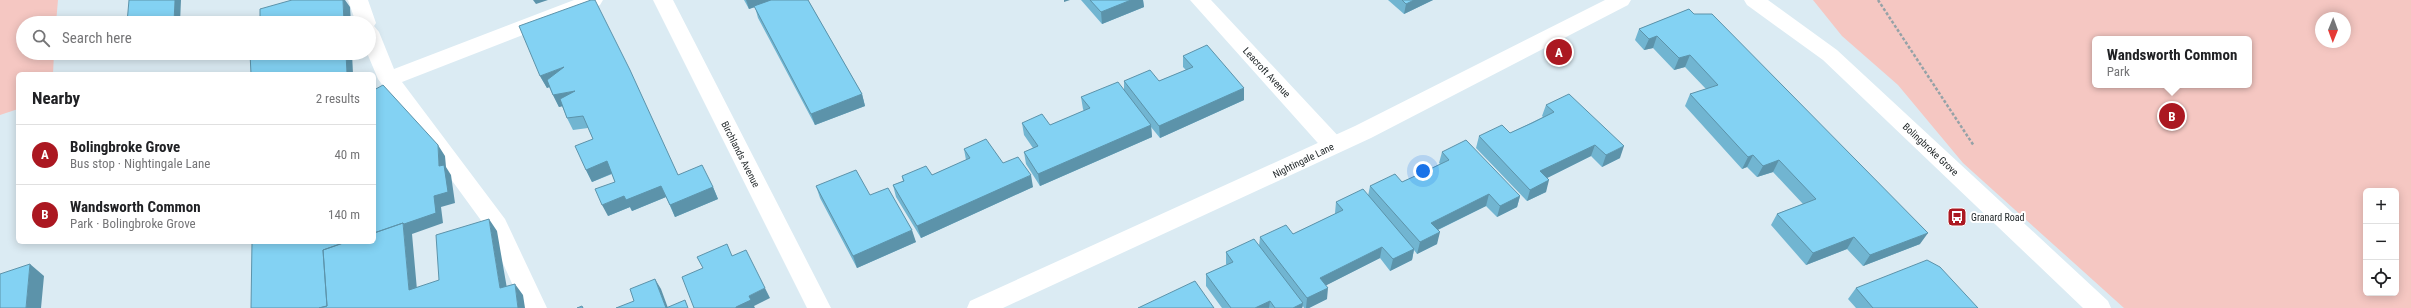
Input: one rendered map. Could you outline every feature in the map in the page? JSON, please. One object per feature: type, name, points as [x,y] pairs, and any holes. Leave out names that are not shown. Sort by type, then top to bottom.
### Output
[{"type":"main road","points":[[358,0],[364,16]]},
{"type":"main road","points":[[388,79],[593,0]]},
{"type":"main road","name":"Birchlands Avenue","points":[[663,0],[819,308]]},
{"type":"main road","name":"Leacroft Avenue","points":[[1200,0],[1333,145]]},
{"type":"main road","name":"Nightingale Lane","points":[[979,308],[1364,132],[1621,0]]},
{"type":"main road","name":"Bolingbroke Grove","points":[[1754,0],[1830,55],[2099,308]]},
{"type":"main road","points":[[376,49],[388,79],[497,225],[535,308]]},
{"type":"path","points":[[1878,0],[1976,151]]},
{"type":"shaded area","points":[[0,0],[58,0],[57,16],[16,16],[16,60],[54,60],[53,72],[16,72],[16,110],[0,115]]},
{"type":"shaded area","points":[[1813,0],[2411,0],[2411,308],[2124,308],[1963,163],[1898,85],[1842,36]]},
{"type":"building","points":[[129,0],[175,0],[174,16],[128,16]]},
{"type":"building","points":[[292,0],[343,0],[344,16],[260,16],[260,9]]},
{"type":"building","points":[[591,0],[595,0],[630,70],[678,175],[702,165],[713,187],[670,205],[661,186],[626,200],[624,196],[602,205],[595,189],[615,182],[607,161],[586,170],[575,146],[593,139],[583,116],[567,118],[560,99],[575,91],[553,95],[547,80],[564,67],[540,76],[519,26]]},
{"type":"building","points":[[771,0],[808,0],[862,94],[811,114],[754,6]]},
{"type":"building","points":[[1090,0],[1131,0],[1101,12]]},
{"type":"building","points":[[1402,0],[1414,0],[1406,4]]},
{"type":"building","points":[[1689,9],[1694,14],[1712,14],[1928,233],[1870,255],[1854,237],[1813,253],[1777,214],[1816,199],[1779,160],[1763,166],[1753,155],[1748,157],[1690,94],[1718,85],[1690,55],[1679,58],[1657,36],[1649,39],[1639,29]]},
{"type":"building","points":[[1207,45],[1244,88],[1159,126],[1124,81],[1150,70],[1159,81],[1193,67],[1183,56]]},
{"type":"building","points":[[250,60],[346,60],[347,72],[251,72]]},
{"type":"building","points":[[1118,82],[1151,125],[1038,174],[1024,152],[1038,146],[1022,123],[1042,114],[1050,125],[1090,108],[1081,97]]},
{"type":"building","points":[[383,85],[438,145],[439,166],[444,165],[448,192],[434,196],[436,213],[376,232],[376,89]]},
{"type":"building","points":[[1569,94],[1624,146],[1606,155],[1595,145],[1540,171],[1549,180],[1530,190],[1479,136],[1502,125],[1510,133],[1532,123],[1554,112],[1546,105]]},
{"type":"building","points":[[986,139],[1003,163],[1018,157],[1031,175],[917,226],[893,185],[904,181],[902,176],[926,166],[932,175],[970,158],[964,149]]},
{"type":"building","points":[[1466,140],[1520,196],[1500,206],[1489,194],[1431,223],[1440,232],[1420,242],[1370,186],[1395,174],[1402,182],[1449,160],[1442,152]]},
{"type":"building","points":[[856,170],[870,195],[888,188],[912,230],[853,256],[816,186]]},
{"type":"building","points":[[1363,189],[1414,249],[1393,259],[1382,247],[1320,278],[1328,288],[1307,298],[1260,237],[1286,225],[1293,234],[1343,210],[1336,202]]},
{"type":"building","points":[[489,219],[500,288],[515,284],[518,308],[319,308],[327,306],[323,250],[340,244],[376,244],[376,232],[403,223],[409,290],[439,280],[436,235]]},
{"type":"building","points":[[1254,239],[1303,303],[1293,308],[1275,308],[1270,301],[1255,308],[1231,308],[1206,274],[1233,262],[1226,252]]},
{"type":"building","points":[[252,244],[340,244],[323,250],[327,306],[319,308],[251,308]]},
{"type":"building","points":[[727,244],[732,256],[746,250],[765,288],[749,296],[751,300],[736,308],[694,308],[682,277],[703,268],[697,257]]},
{"type":"building","points":[[1927,260],[1940,267],[1978,308],[1873,308],[1856,288]]},
{"type":"building","points":[[30,264],[26,308],[0,308],[0,274]]},
{"type":"building","points":[[655,279],[666,308],[616,308],[634,301],[630,289]]},
{"type":"building","points":[[1195,281],[1214,308],[1138,308]]},
{"type":"building","points":[[685,300],[688,308],[666,308]]},
{"type":"place","name":"Bolingbroke Grove","points":[[1559,52]]},
{"type":"place","name":"Wandsworth Common","points":[[2172,116]]},
{"type":"place","name":"Granard Road","points":[[1957,217]]}]
